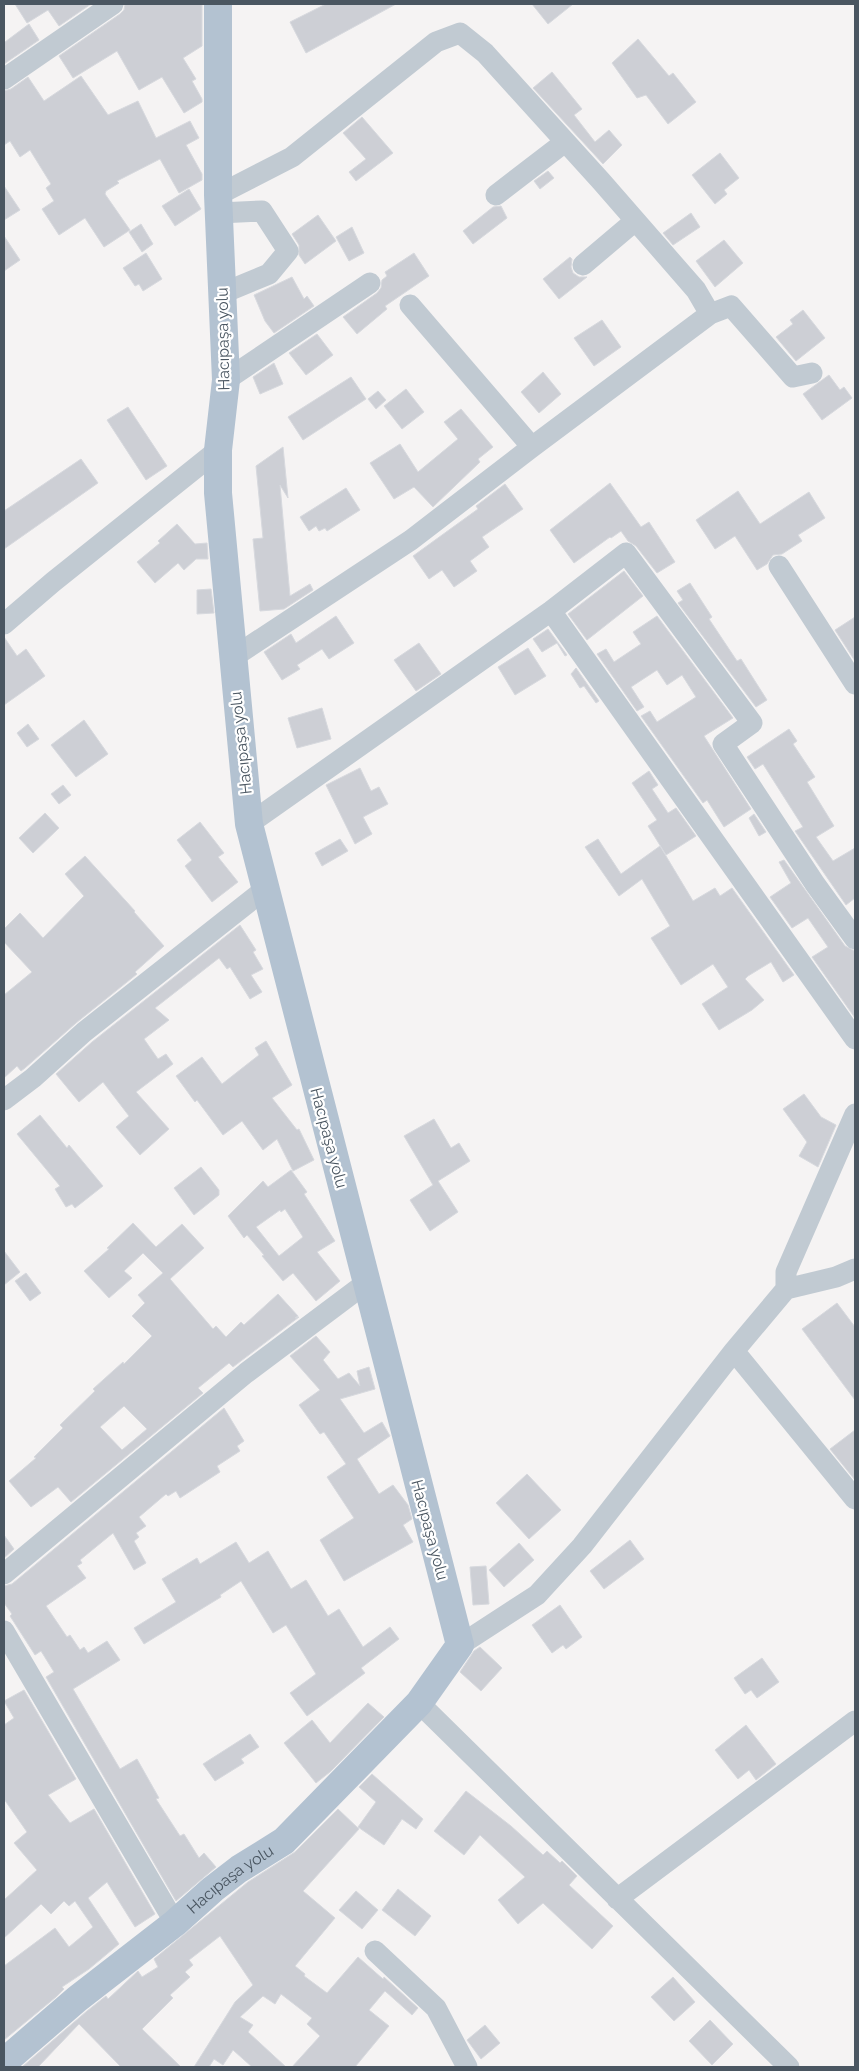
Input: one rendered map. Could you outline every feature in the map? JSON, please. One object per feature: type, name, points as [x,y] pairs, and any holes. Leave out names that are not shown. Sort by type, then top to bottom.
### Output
[{"type":"main road","name":"Hacıpaşa yolu","points":[[4,2062],[77,1999],[175,1923],[239,1870],[284,1842],[419,1703],[460,1645],[248,824],[218,494],[218,450],[226,380],[218,204],[218,4]]},
{"type":"street","points":[[4,79],[113,4]]},
{"type":"street","points":[[218,204],[292,157],[436,42],[460,33],[486,53],[601,181],[696,290],[710,314]]},
{"type":"street","points":[[496,195],[565,142]]},
{"type":"street","points":[[218,204],[262,211],[288,251],[269,274],[223,293]]},
{"type":"street","points":[[582,266],[635,221]]},
{"type":"street","points":[[226,380],[370,284]]},
{"type":"street","points":[[410,305],[532,447]]},
{"type":"street","points":[[232,658],[411,540],[710,314],[731,306],[793,377],[812,372]]},
{"type":"street","points":[[4,624],[53,582],[218,450]]},
{"type":"street","points":[[248,824],[551,611],[626,553],[752,723],[724,744],[815,884],[855,939]]},
{"type":"street","points":[[779,566],[855,684]]},
{"type":"street","points":[[551,611],[855,1039]]},
{"type":"street","points":[[4,1100],[33,1078],[84,1032],[264,890]]},
{"type":"street","points":[[786,1289],[786,1272],[855,1114]]},
{"type":"street","points":[[460,1645],[536,1595],[582,1546],[734,1351],[786,1289],[836,1277],[855,1269]]},
{"type":"street","points":[[4,1574],[246,1372],[366,1282]]},
{"type":"street","points":[[734,1351],[855,1499]]},
{"type":"street","points":[[4,1631],[175,1923]]},
{"type":"street","points":[[419,1703],[789,2067]]},
{"type":"street","points":[[617,1899],[855,1721]]},
{"type":"street","points":[[375,1951],[436,2008],[467,2067]]},
{"type":"building","points":[[15,4],[91,4],[59,26],[48,10],[27,23]]},
{"type":"building","points":[[125,4],[202,4],[202,46],[183,58],[196,79],[192,81],[202,102],[184,113],[162,77],[139,90],[117,51],[73,78],[59,56],[120,14],[124,10]]},
{"type":"building","points":[[326,4],[396,4],[306,53],[290,22]]},
{"type":"building","points":[[532,4],[573,4],[548,24]]},
{"type":"building","points":[[29,24],[39,40],[4,64],[4,41]]},
{"type":"building","points":[[638,39],[669,76],[673,73],[696,102],[668,124],[646,95],[637,98],[612,63]]},
{"type":"building","points":[[552,72],[582,109],[574,115],[595,142],[609,130],[622,145],[603,164],[533,88]]},
{"type":"building","points":[[81,76],[108,115],[138,101],[156,138],[190,121],[199,138],[186,145],[202,174],[202,180],[179,193],[160,159],[117,181],[119,183],[106,191],[105,194],[130,230],[104,247],[85,218],[59,235],[42,209],[54,201],[46,188],[51,184],[30,150],[20,157],[10,141],[4,145],[4,91],[11,89],[28,77],[44,101]]},
{"type":"building","points":[[362,117],[393,153],[356,181],[349,172],[366,159],[343,133]]},
{"type":"building","points":[[720,153],[739,178],[724,190],[727,194],[715,204],[692,175]]},
{"type":"building","points":[[548,171],[554,178],[540,189],[534,181]]},
{"type":"building","points":[[4,186],[20,210],[4,220]]},
{"type":"building","points":[[189,189],[201,209],[175,226],[162,206]]},
{"type":"building","points":[[501,206],[507,218],[473,244],[463,231],[493,207]]},
{"type":"building","points":[[691,213],[700,227],[673,245],[663,233]]},
{"type":"building","points":[[318,215],[336,241],[305,264],[299,255],[299,245],[292,234]]},
{"type":"building","points":[[141,224],[153,244],[142,252],[129,232]]},
{"type":"building","points":[[352,227],[364,253],[349,261],[336,237]]},
{"type":"building","points":[[4,236],[20,260],[4,271]]},
{"type":"building","points":[[724,240],[743,263],[715,287],[696,261]]},
{"type":"building","points":[[146,253],[162,279],[143,291],[139,284],[135,286],[123,268]]},
{"type":"building","points":[[414,253],[429,276],[385,306],[387,309],[357,334],[343,317],[377,293],[381,288],[382,280],[387,276],[385,272]]},
{"type":"building","points":[[570,257],[572,259],[571,267],[573,273],[579,277],[587,277],[559,299],[543,279]]},
{"type":"building","points":[[292,277],[304,299],[307,296],[314,306],[274,333],[265,321],[254,295]]},
{"type":"building","points":[[803,310],[825,338],[796,361],[776,337],[793,324],[790,320]]},
{"type":"building","points":[[602,320],[621,347],[594,366],[574,338]]},
{"type":"building","points":[[317,334],[333,355],[306,375],[289,353]]},
{"type":"building","points":[[274,363],[283,384],[260,394],[253,377]]},
{"type":"building","points":[[543,372],[561,394],[539,413],[521,392]]},
{"type":"building","points":[[829,375],[840,390],[844,387],[852,398],[822,420],[803,394]]},
{"type":"building","points":[[351,377],[366,399],[303,440],[288,417]]},
{"type":"building","points":[[406,389],[424,412],[402,429],[384,406]]},
{"type":"building","points":[[378,391],[386,400],[376,409],[368,399]]},
{"type":"building","points":[[128,407],[167,466],[146,480],[107,420]]},
{"type":"building","points":[[461,409],[493,447],[478,459],[480,462],[433,507],[414,487],[394,499],[370,463],[400,444],[418,472],[458,439],[444,422]]},
{"type":"building","points":[[283,447],[288,498],[280,485],[290,596],[310,584],[313,590],[284,609],[260,611],[253,539],[263,538],[256,466]]},
{"type":"building","points":[[81,459],[98,483],[4,549],[4,511]]},
{"type":"building","points":[[610,483],[641,527],[649,522],[675,562],[657,573],[636,546],[628,541],[621,531],[574,563],[550,530]]},
{"type":"building","points":[[505,484],[523,509],[482,537],[489,547],[470,561],[477,571],[454,587],[442,570],[429,579],[413,556],[478,509],[476,506]]},
{"type":"building","points":[[346,488],[360,510],[327,531],[325,528],[319,531],[316,526],[309,531],[300,517]]},
{"type":"building","points":[[738,491],[760,524],[809,492],[825,518],[798,535],[802,541],[782,554],[773,555],[767,564],[757,570],[735,536],[715,549],[696,520]]},
{"type":"building","points":[[177,524],[195,544],[207,543],[208,559],[196,559],[184,570],[178,563],[155,583],[137,562],[160,543],[158,541]]},
{"type":"building","points":[[624,571],[643,596],[587,640],[568,614]]},
{"type":"building","points":[[690,583],[712,617],[709,619],[737,661],[741,659],[767,700],[756,707],[678,603],[683,600],[677,591]]},
{"type":"building","points":[[211,589],[214,613],[197,614],[197,590]]},
{"type":"building","points":[[336,616],[354,643],[329,659],[322,649],[297,665],[300,669],[282,680],[264,652],[291,634],[296,643]]},
{"type":"building","points":[[657,616],[733,718],[704,736],[751,809],[724,827],[707,800],[703,803],[641,716],[650,711],[657,722],[696,697],[682,675],[667,685],[657,670],[631,687],[644,707],[637,711],[597,654],[606,649],[614,662],[641,644],[633,632]]},
{"type":"building","points":[[855,617],[855,661],[835,630]]},
{"type":"building","points":[[548,629],[567,655],[565,656],[557,643],[542,652],[533,639]]},
{"type":"building","points":[[4,637],[17,656],[26,649],[45,676],[4,705]]},
{"type":"building","points":[[419,643],[441,674],[416,691],[394,660]]},
{"type":"building","points":[[528,648],[546,676],[515,695],[498,667]]},
{"type":"building","points":[[576,668],[599,701],[596,703],[584,686],[580,688],[571,674]]},
{"type":"building","points":[[322,708],[331,739],[297,748],[288,718]]},
{"type":"building","points":[[84,720],[108,754],[76,777],[51,745]]},
{"type":"building","points":[[28,724],[39,739],[27,747],[17,733]]},
{"type":"building","points":[[789,729],[797,741],[793,744],[815,777],[807,782],[834,826],[816,837],[833,861],[855,848],[855,898],[846,905],[795,831],[803,827],[763,764],[755,769],[747,757]]},
{"type":"building","points":[[360,768],[371,791],[379,787],[388,804],[363,817],[372,834],[355,844],[326,785]]},
{"type":"building","points":[[649,771],[658,785],[652,789],[668,813],[676,808],[696,836],[666,855],[648,826],[657,820],[632,783]]},
{"type":"building","points":[[63,785],[71,795],[59,804],[51,794]]},
{"type":"building","points":[[45,813],[59,828],[33,853],[19,838]]},
{"type":"building","points":[[754,814],[766,832],[759,836],[749,818]]},
{"type":"building","points":[[200,822],[224,853],[218,857],[238,882],[212,902],[185,866],[192,860],[177,840]]},
{"type":"building","points":[[340,839],[348,851],[322,866],[315,853]]},
{"type":"building","points":[[598,839],[621,874],[660,846],[693,901],[715,888],[720,896],[732,888],[794,975],[783,982],[771,962],[748,976],[745,979],[764,1000],[752,1010],[719,1030],[702,1004],[728,987],[713,964],[681,985],[651,938],[670,926],[642,879],[619,896],[585,847]]},
{"type":"building","points":[[85,856],[164,946],[135,972],[137,974],[76,1023],[25,1068],[21,1071],[17,1066],[4,1078],[4,995],[32,972],[4,942],[4,929],[20,913],[43,938],[84,896],[65,874]]},
{"type":"building","points":[[784,860],[845,946],[855,951],[855,1018],[812,957],[828,947],[808,918],[792,928],[770,897],[791,883],[779,862]]},
{"type":"building","points":[[240,925],[256,950],[253,952],[263,969],[251,975],[262,992],[250,999],[230,967],[227,969],[219,958],[155,1008],[169,1020],[144,1039],[158,1059],[166,1054],[173,1064],[136,1092],[169,1129],[140,1155],[116,1127],[129,1116],[103,1082],[79,1102],[56,1074],[92,1042]]},
{"type":"building","points":[[266,1041],[292,1085],[272,1098],[297,1130],[299,1129],[314,1160],[293,1171],[277,1139],[263,1150],[242,1121],[223,1135],[176,1076],[202,1057],[222,1084],[259,1055],[255,1048]]},
{"type":"building","points":[[804,1094],[821,1117],[836,1125],[818,1167],[799,1156],[807,1142],[783,1109]]},
{"type":"building","points":[[40,1115],[67,1148],[69,1145],[103,1186],[75,1208],[72,1204],[66,1207],[55,1189],[60,1186],[17,1134]]},
{"type":"building","points":[[434,1119],[451,1148],[459,1143],[470,1161],[438,1181],[458,1212],[430,1231],[410,1200],[433,1185],[404,1136]]},
{"type":"building","points":[[201,1167],[219,1190],[219,1195],[194,1215],[174,1188]]},
{"type":"building","points":[[291,1170],[307,1192],[304,1194],[335,1241],[317,1252],[340,1281],[316,1301],[293,1273],[283,1281],[262,1256],[264,1255],[247,1235],[244,1238],[228,1216],[263,1181],[268,1187]],"holes":[[[285,1209],[303,1237],[279,1256],[256,1227],[280,1210],[281,1212]]]},
{"type":"building","points":[[133,1223],[156,1247],[182,1224],[204,1248],[170,1279],[213,1329],[216,1326],[226,1337],[241,1322],[244,1325],[278,1294],[298,1316],[295,1318],[299,1317],[233,1367],[229,1363],[198,1388],[203,1393],[71,1502],[58,1487],[31,1507],[9,1481],[36,1458],[34,1457],[63,1428],[60,1425],[95,1391],[93,1389],[123,1362],[124,1364],[152,1336],[132,1316],[145,1303],[138,1295],[163,1273],[143,1253],[124,1271],[132,1278],[109,1298],[84,1271],[109,1249],[107,1248]],"holes":[[[124,1406],[147,1429],[122,1450],[100,1427]]]},
{"type":"building","points":[[4,1251],[20,1272],[4,1285]]},
{"type":"building","points":[[26,1273],[41,1293],[30,1301],[15,1281]]},
{"type":"building","points":[[837,1303],[855,1327],[855,1400],[802,1329]]},
{"type":"building","points":[[316,1336],[330,1352],[323,1360],[338,1379],[349,1373],[360,1386],[357,1371],[369,1367],[375,1389],[340,1399],[364,1433],[382,1422],[390,1436],[357,1459],[379,1494],[393,1485],[408,1505],[412,1519],[403,1525],[413,1542],[344,1581],[320,1540],[354,1518],[327,1477],[346,1464],[324,1432],[320,1434],[299,1405],[320,1390],[290,1356]]},
{"type":"building","points":[[224,1408],[244,1441],[237,1446],[240,1451],[217,1466],[220,1472],[180,1498],[176,1491],[168,1496],[166,1494],[139,1517],[146,1526],[136,1533],[139,1537],[134,1541],[146,1563],[134,1570],[113,1533],[80,1560],[82,1563],[77,1566],[86,1578],[46,1606],[67,1637],[70,1635],[80,1650],[84,1647],[88,1653],[107,1641],[120,1660],[73,1689],[120,1769],[137,1759],[159,1798],[156,1799],[180,1836],[184,1834],[199,1858],[204,1853],[216,1867],[176,1901],[46,1677],[54,1672],[41,1651],[35,1655],[10,1616],[12,1614],[4,1603],[4,1586],[12,1584]]},
{"type":"building","points":[[855,1430],[855,1480],[830,1449]]},
{"type":"building","points":[[527,1474],[561,1510],[529,1539],[496,1503]]},
{"type":"building","points":[[4,1535],[14,1549],[4,1558]]},
{"type":"building","points":[[630,1540],[644,1559],[604,1589],[590,1571]]},
{"type":"building","points":[[236,1542],[249,1563],[268,1551],[291,1589],[306,1580],[328,1616],[339,1609],[363,1647],[390,1627],[399,1639],[361,1668],[365,1673],[307,1716],[290,1693],[316,1674],[286,1625],[273,1633],[241,1581],[220,1595],[221,1597],[144,1644],[134,1628],[176,1602],[162,1579],[197,1558],[200,1564]]},
{"type":"building","points":[[519,1543],[534,1560],[504,1587],[489,1570]]},
{"type":"building","points":[[486,1566],[489,1604],[473,1605],[470,1567]]},
{"type":"building","points":[[560,1605],[582,1637],[566,1649],[563,1645],[552,1653],[532,1625]]},
{"type":"building","points":[[480,1647],[502,1668],[481,1691],[460,1672],[474,1651]]},
{"type":"building","points":[[762,1658],[779,1682],[757,1698],[751,1690],[745,1694],[734,1678]]},
{"type":"building","points":[[24,1690],[76,1779],[48,1795],[70,1823],[94,1809],[155,1914],[135,1927],[107,1882],[88,1898],[119,1944],[89,1969],[62,1987],[64,1989],[56,1997],[4,2040],[4,1966],[55,1928],[69,1947],[93,1927],[75,1901],[69,1906],[64,1901],[51,1914],[41,1904],[4,1938],[4,1900],[37,1870],[14,1843],[27,1832],[4,1799],[4,1725],[14,1718],[4,1701]]},
{"type":"building","points":[[368,1703],[384,1717],[330,1772],[316,1783],[284,1743],[312,1720],[330,1743]]},
{"type":"building","points":[[746,1725],[776,1764],[756,1780],[749,1770],[738,1779],[715,1750]]},
{"type":"building","points":[[250,1734],[259,1747],[241,1759],[244,1763],[215,1781],[203,1764]]},
{"type":"building","points":[[372,1774],[423,1819],[416,1829],[402,1819],[384,1845],[358,1827],[376,1802],[359,1787]]},
{"type":"building","points":[[466,1791],[511,1826],[543,1855],[547,1851],[560,1863],[562,1861],[577,1876],[569,1885],[613,1926],[592,1949],[543,1903],[518,1924],[498,1900],[525,1877],[480,1835],[464,1855],[434,1831]]},
{"type":"building","points":[[338,1809],[359,1829],[303,1891],[335,1918],[295,1966],[305,1974],[304,1976],[327,1993],[358,1957],[383,1979],[384,1977],[418,2008],[412,2015],[385,1991],[369,2010],[389,2026],[355,2067],[292,2067],[320,2036],[307,2024],[312,2018],[281,1994],[275,2004],[263,1996],[240,2017],[253,2025],[248,2032],[286,2067],[252,2067],[233,2050],[223,2065],[214,2059],[209,2067],[194,2067],[235,2002],[253,1985],[220,1936],[189,1960],[193,1965],[185,1972],[190,1977],[170,1995],[173,1998],[142,2029],[181,2067],[121,2067],[79,2024],[38,2067],[22,2067],[87,2011],[106,1996],[108,1999],[138,1971],[142,1977],[158,1967],[154,1959],[248,1882],[295,1852]]},
{"type":"building","points":[[398,1889],[431,1916],[415,1936],[382,1910]]},
{"type":"building","points":[[356,1891],[378,1910],[362,1929],[339,1910]]},
{"type":"building","points":[[673,1977],[695,2002],[674,2021],[651,1997]]},
{"type":"building","points":[[710,2020],[733,2044],[712,2065],[689,2041]]},
{"type":"building","points":[[485,2025],[500,2043],[481,2059],[467,2040]]}]
